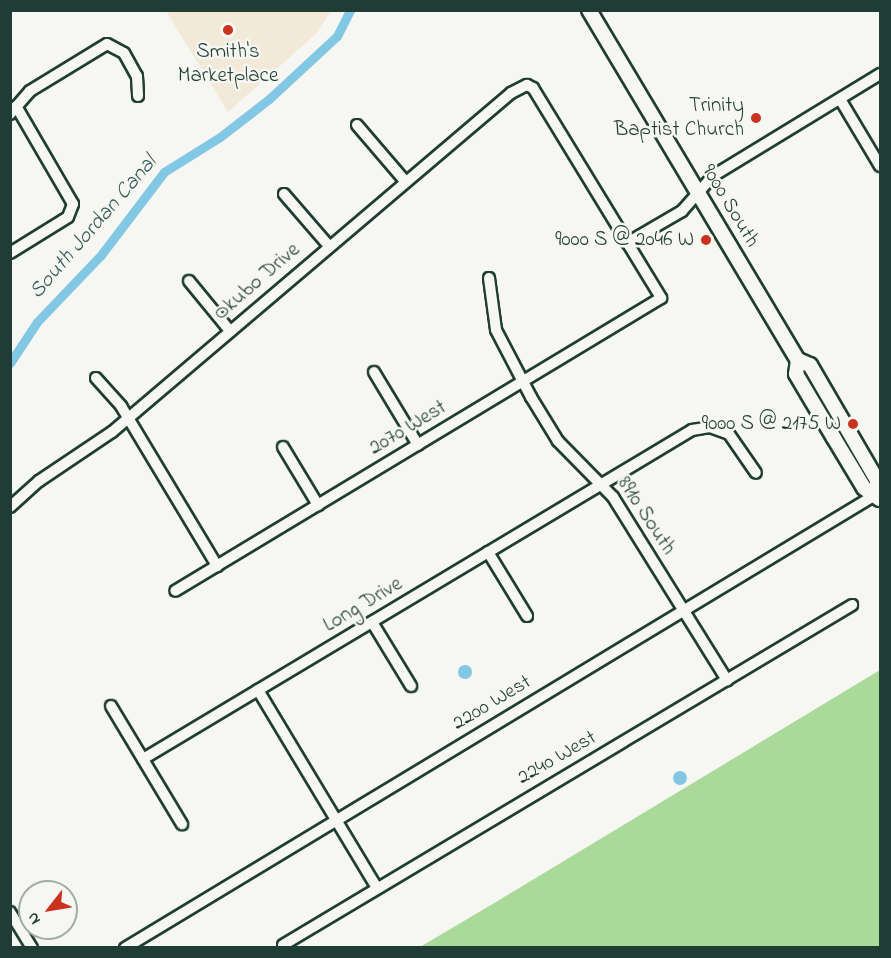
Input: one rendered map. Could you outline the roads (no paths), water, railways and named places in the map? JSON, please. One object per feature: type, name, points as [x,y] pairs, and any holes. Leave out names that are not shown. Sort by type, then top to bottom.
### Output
[{"type":"main road","name":"9000 South","points":[[589,10],[798,360],[810,365],[877,480],[879,495]]},
{"type":"street","points":[[10,253],[72,212],[71,196],[13,110],[30,91],[100,48],[113,45],[124,53],[137,76],[138,96]]},
{"type":"street","points":[[627,243],[682,210],[713,176],[880,74]]},
{"type":"street","name":"Okubo Drive","points":[[10,507],[39,481],[84,454],[405,181],[511,93],[527,85],[540,96],[627,243]]},
{"type":"street","points":[[840,99],[880,166]]},
{"type":"street","points":[[357,125],[405,181]]},
{"type":"street","points":[[284,194],[329,246]]},
{"type":"street","name":"2070 West","points":[[175,591],[661,298],[627,243]]},
{"type":"street","name":"8910 South","points":[[489,278],[496,330],[558,441],[602,484],[727,680]]},
{"type":"street","points":[[189,281],[231,331]]},
{"type":"street","points":[[374,372],[418,445]]},
{"type":"street","points":[[96,378],[128,418],[217,566]]},
{"type":"street","name":"Long Drive","points":[[143,759],[602,484],[702,427],[729,434],[756,473]]},
{"type":"street","points":[[283,447],[318,505]]},
{"type":"street","name":"2200 West","points":[[125,948],[684,610],[879,495]]},
{"type":"street","points":[[488,552],[527,616]]},
{"type":"street","name":"2240 West","points":[[283,945],[852,605]]},
{"type":"street","points":[[372,622],[411,686]]},
{"type":"street","points":[[258,690],[377,888]]},
{"type":"street","points":[[111,706],[182,824]]},
{"type":"street","points":[[10,912],[32,948]]},
{"type":"water","points":[[465,665],[470,667],[472,672],[470,677],[465,679],[460,677],[458,672],[460,667]]},
{"type":"water","points":[[680,771],[685,773],[687,778],[685,783],[680,785],[675,783],[673,778],[675,773]]},
{"type":"waterway","name":"South Jordan Canal","points":[[10,363],[37,322],[101,255],[164,172],[220,137],[269,99],[337,36],[350,10]]},
{"type":"place","name":"Smith's Marketplace","points":[[228,30]]},
{"type":"place","name":"Trinity Baptist Church","points":[[756,118]]},
{"type":"place","name":"9000 S @ 2046 W","points":[[706,240]]},
{"type":"place","name":"9000 S @ 2175 W","points":[[853,424]]}]
